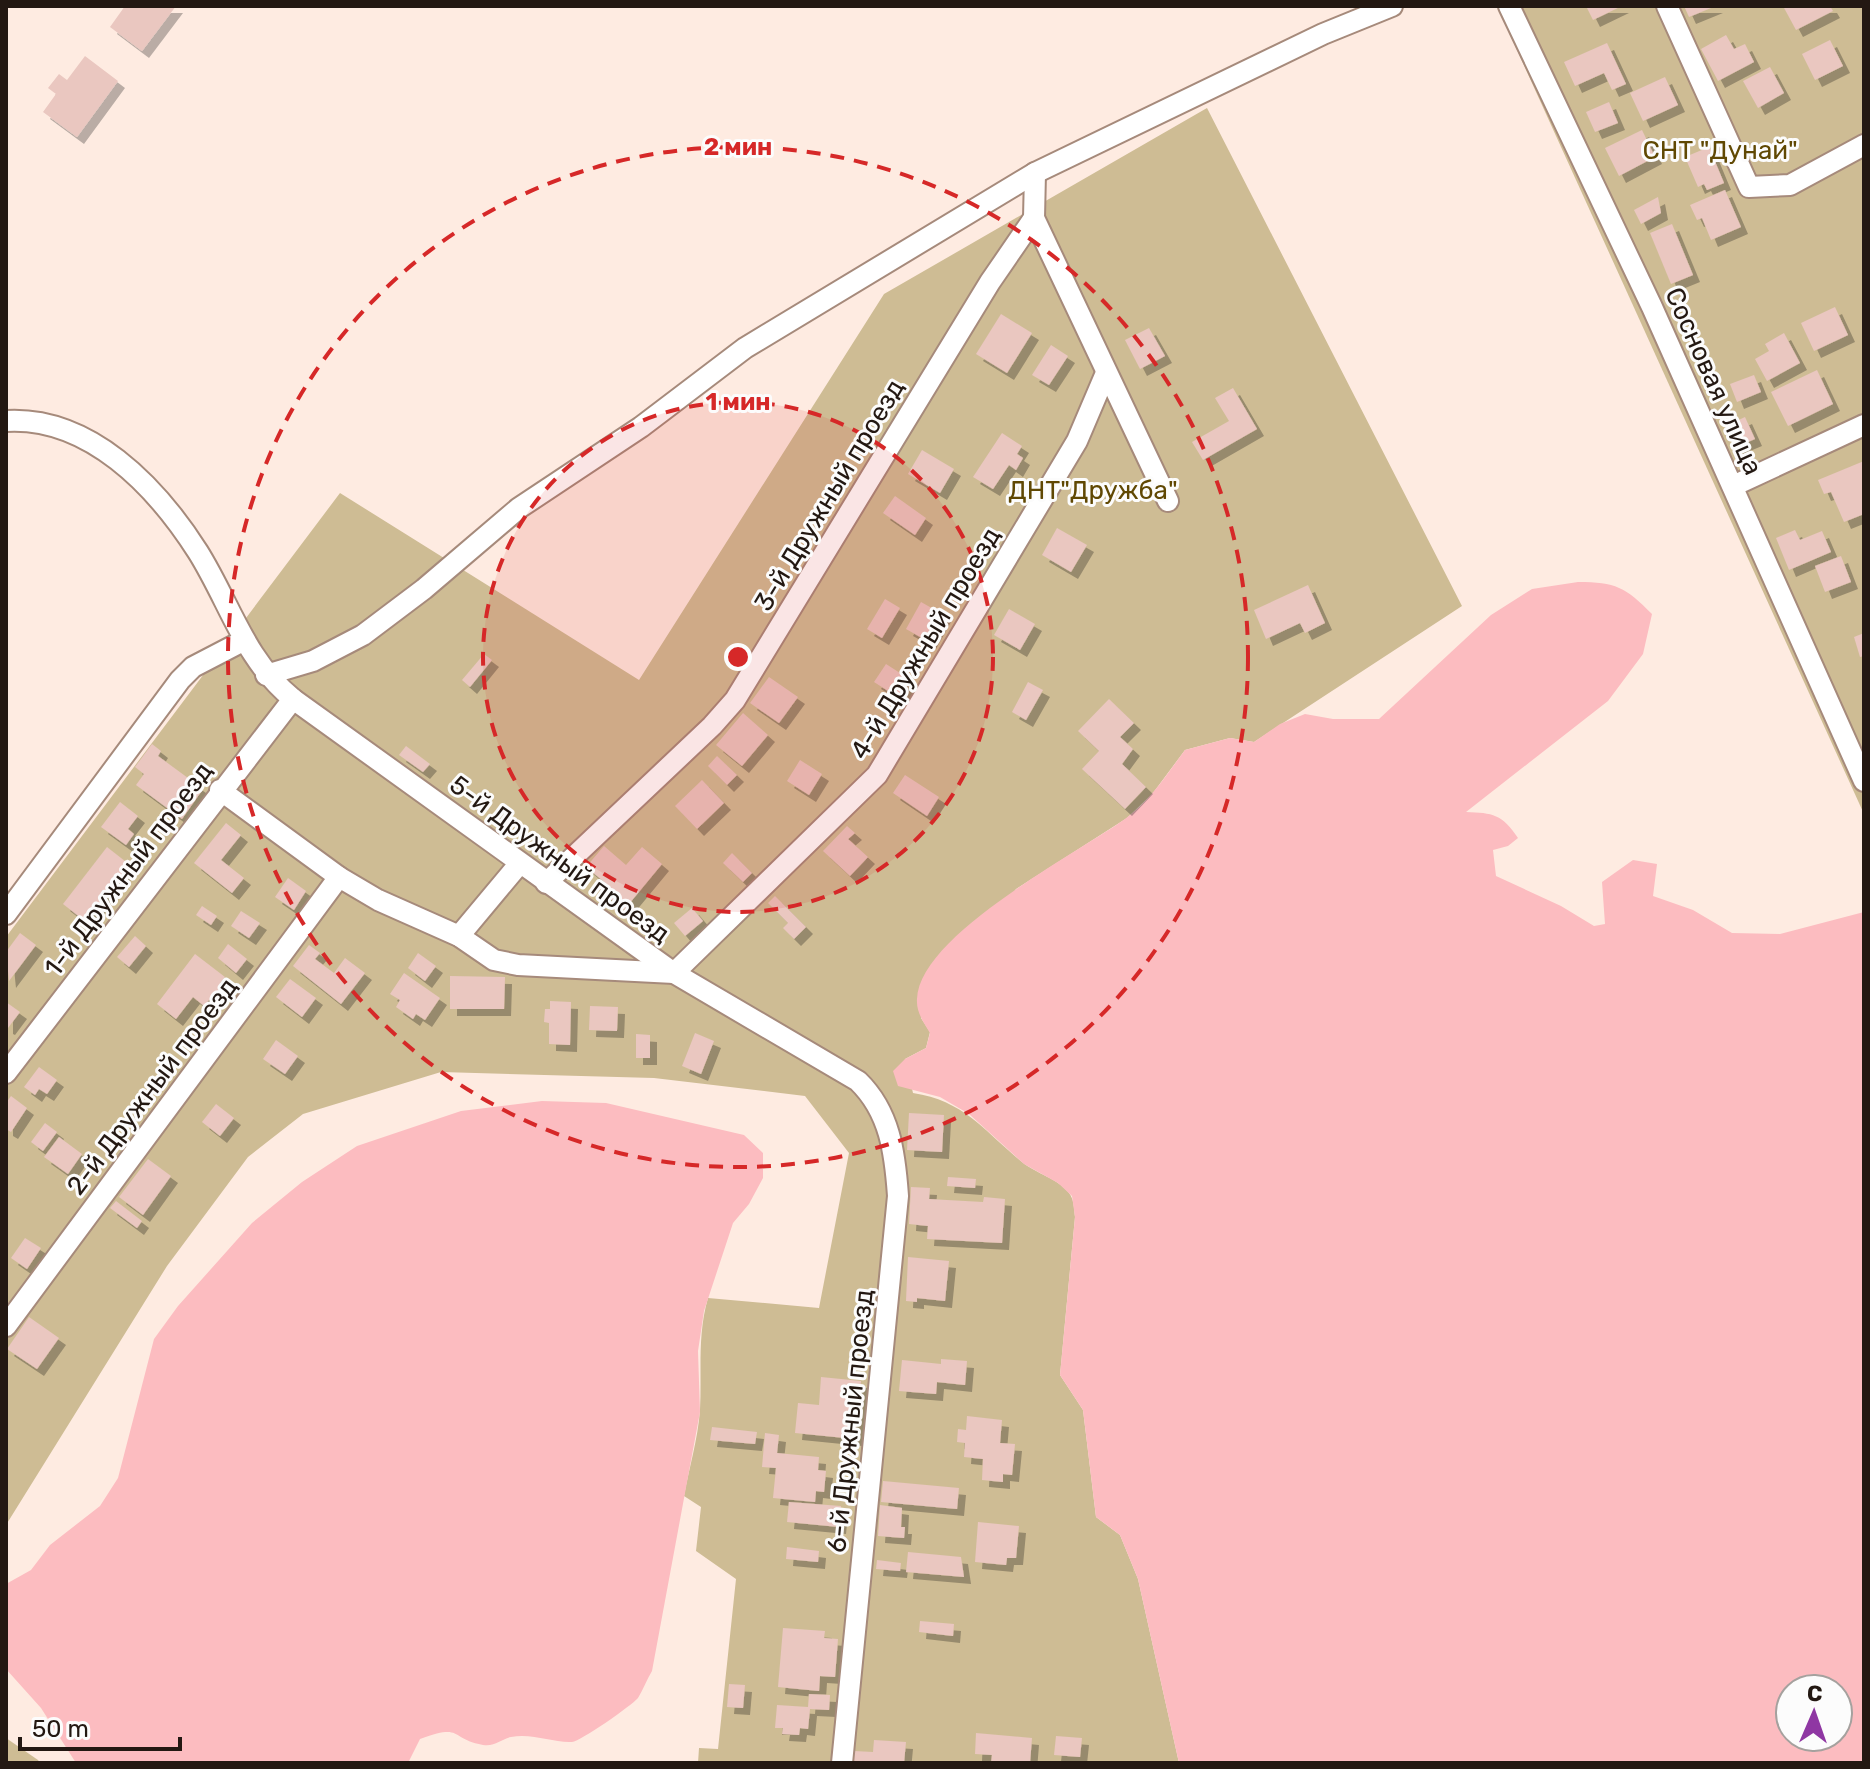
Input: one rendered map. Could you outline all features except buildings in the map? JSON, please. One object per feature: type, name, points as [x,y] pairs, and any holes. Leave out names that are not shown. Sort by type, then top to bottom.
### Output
[{"type":"street","points":[[266,675],[313,661],[363,635],[519,508],[641,427],[745,348],[1035,173],[1323,34],[1392,6]]},
{"type":"street","name":"Сосновая улица","points":[[1509,6],[1733,486],[1864,781]]},
{"type":"street","points":[[1667,6],[1749,187],[1790,185],[1864,145]]},
{"type":"street","points":[[1035,173],[1034,218],[1168,501]]},
{"type":"street","name":"3-й Дружный проезд","points":[[546,883],[712,726],[735,700],[990,282],[1034,218]]},
{"type":"street","name":"4-й Дружный проезд","points":[[674,973],[877,775],[1077,441],[1106,373]]},
{"type":"street","name":"5-й Дружный проезд","points":[[6,421],[44,423],[75,431],[102,448],[140,481],[169,512],[198,552],[243,641],[266,675],[293,699],[674,973],[839,1069],[868,1091]]},
{"type":"street","points":[[1733,486],[1864,425]]},
{"type":"street","points":[[6,914],[180,680],[193,667],[243,641]]},
{"type":"street","name":"1-й Дружный проезд","points":[[6,1073],[220,790],[293,699]]},
{"type":"street","points":[[220,790],[339,877],[378,900],[459,936],[494,960],[507,964],[674,973]]},
{"type":"street","points":[[459,936],[520,863]]},
{"type":"street","name":"2-й Дружный проезд","points":[[6,1326],[339,877]]},
{"type":"street","name":"6-й Дружный проезд","points":[[842,1763],[898,1196],[888,1127],[868,1091]]},
{"type":"green space","name":"СНТ \"Дунай\"","points":[[1497,6],[1864,6],[1864,814]]},
{"type":"green space","name":"ДНТ\"Дружба\"","points":[[1207,108],[1462,606],[1254,742],[1230,738],[1185,750],[1153,793],[1127,818],[1016,889],[921,1018],[930,1032],[926,1048],[905,1059],[913,1093],[960,1110],[1022,1162],[1059,1184],[1072,1198],[1075,1217],[1060,1375],[1083,1410],[1096,1517],[1120,1535],[1138,1579],[1179,1763],[698,1763],[699,1748],[718,1749],[736,1579],[696,1551],[701,1507],[684,1496],[699,1421],[701,1340],[705,1312],[708,1298],[819,1308],[849,1153],[805,1096],[654,1078],[441,1072],[303,1114],[248,1157],[167,1266],[6,1525],[6,937],[340,493],[639,680],[884,294]]},
{"type":"green space","points":[[6,1738],[38,1760],[40,1763],[6,1763]]},
{"type":"shaded area","points":[[1578,582],[1602,583],[1619,588],[1652,614],[1643,654],[1608,701],[1466,812],[1502,819],[1518,838],[1508,846],[1493,850],[1496,876],[1561,906],[1594,926],[1605,924],[1602,882],[1633,860],[1657,864],[1653,896],[1693,910],[1732,933],[1780,934],[1864,912],[1864,1763],[1179,1763],[1138,1579],[1120,1535],[1096,1517],[1083,1410],[1060,1375],[1075,1217],[1072,1196],[1058,1183],[1024,1164],[969,1114],[940,1097],[898,1086],[893,1071],[905,1059],[926,1048],[930,1033],[919,1013],[917,999],[925,974],[943,949],[1003,898],[1134,812],[1158,787],[1185,750],[1230,738],[1254,742],[1280,724],[1305,714],[1333,719],[1379,719],[1491,615],[1532,589]]},
{"type":"shaded area","points":[[542,1101],[606,1103],[744,1135],[763,1153],[763,1178],[749,1204],[733,1223],[704,1311],[698,1351],[700,1412],[652,1671],[638,1698],[606,1723],[572,1742],[519,1736],[483,1745],[444,1732],[420,1739],[408,1763],[76,1763],[41,1708],[6,1669],[6,1584],[31,1570],[50,1545],[100,1506],[118,1478],[154,1339],[178,1306],[252,1223],[302,1182],[357,1146],[461,1111]]}]
